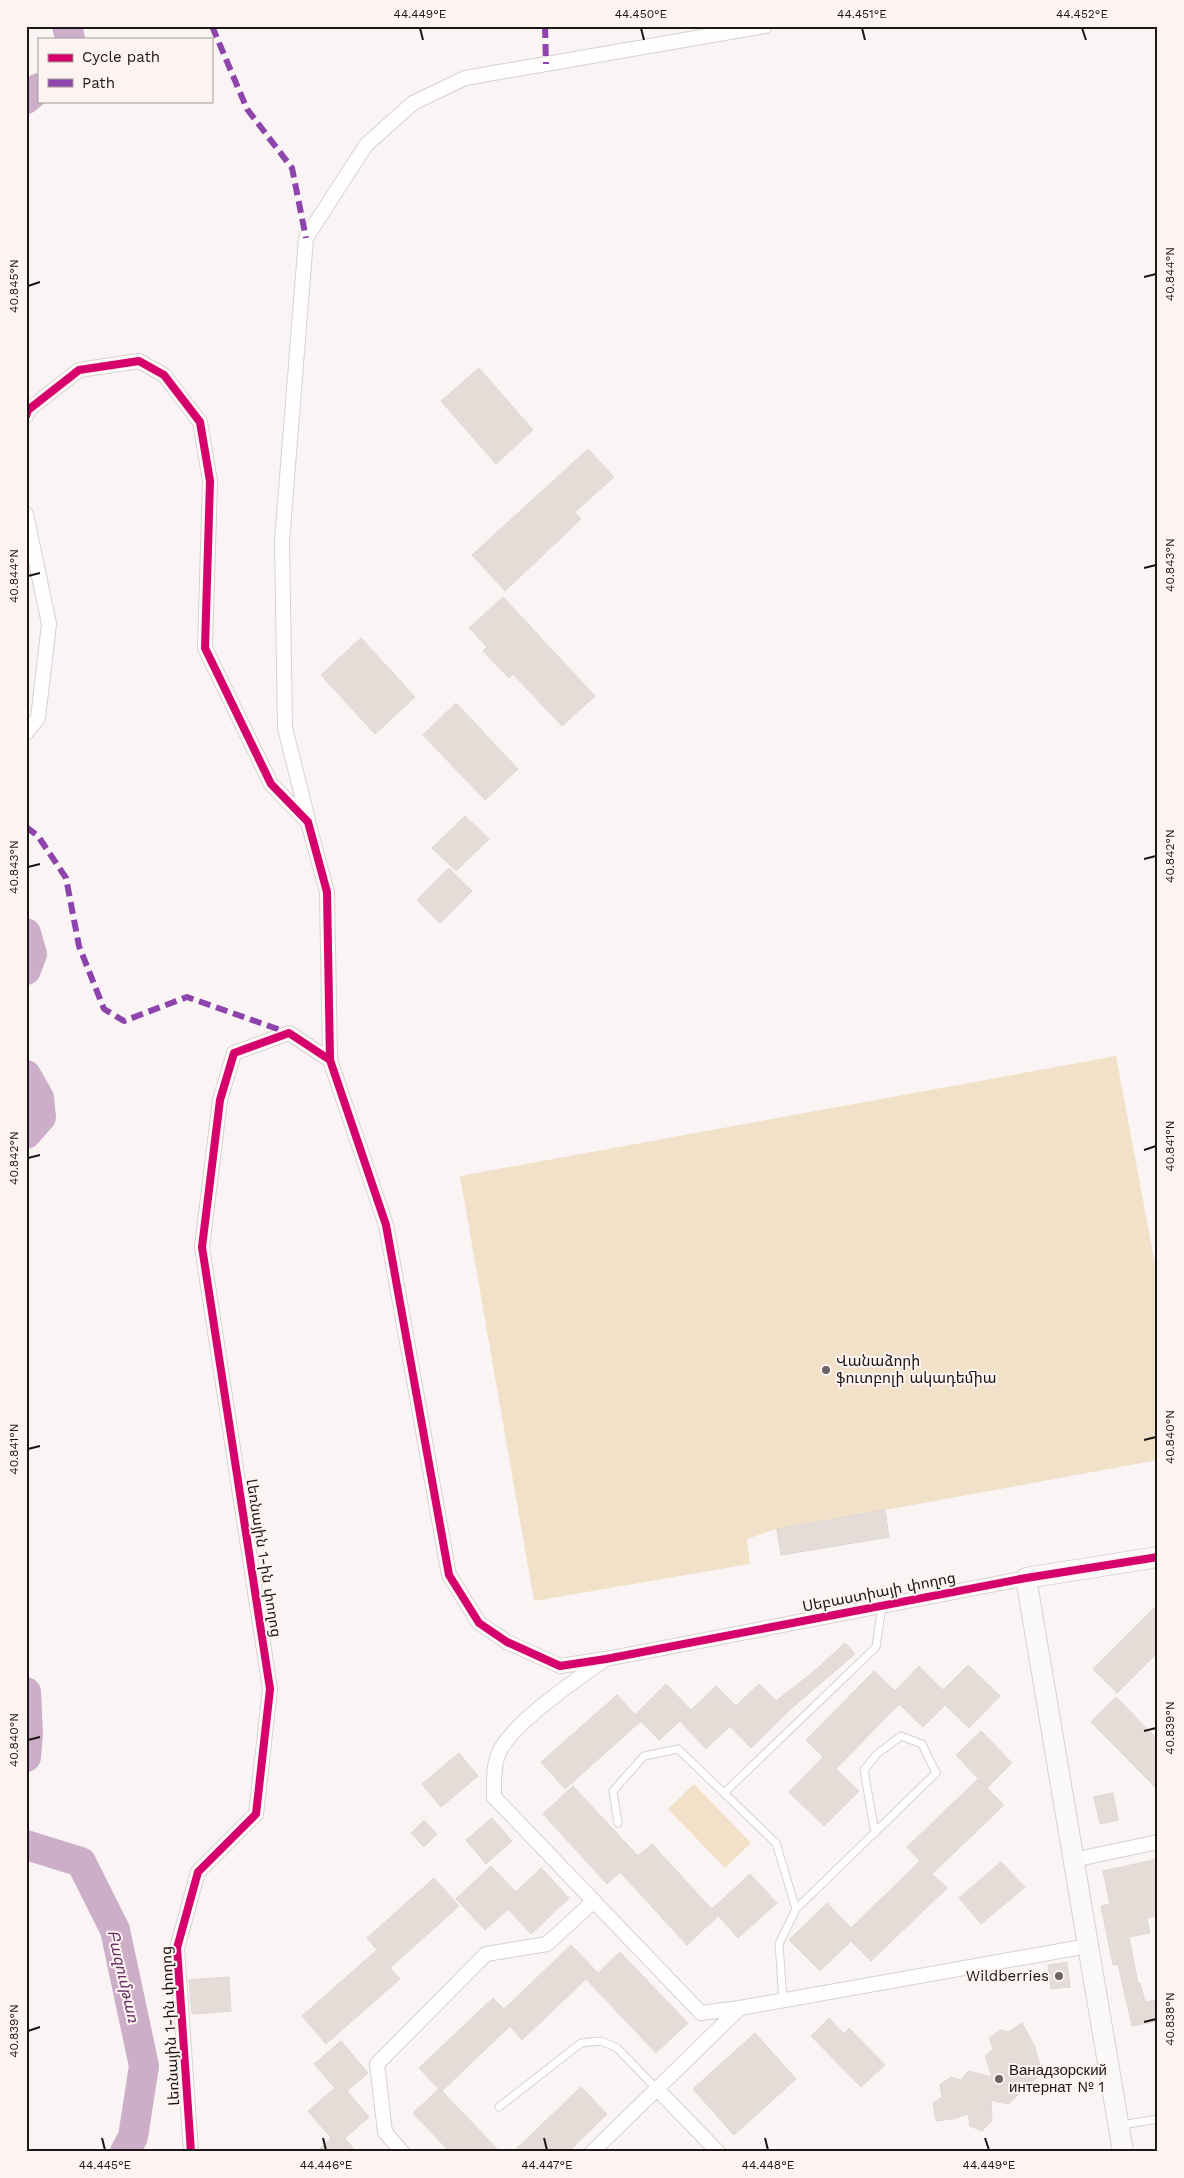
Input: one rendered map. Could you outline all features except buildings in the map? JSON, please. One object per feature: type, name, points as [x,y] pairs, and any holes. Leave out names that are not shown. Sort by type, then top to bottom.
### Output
[{"type":"street","name":"Սեբաստիայի փողոց","points":[[765,26],[465,78],[413,103],[366,145],[306,238],[282,541],[285,728],[327,892],[330,1060],[386,1225],[448,1576],[479,1624],[507,1642],[560,1666],[606,1659],[1026,1578],[1158,1557]]},
{"type":"street","points":[[26,416],[28,410],[79,370],[139,361],[164,375],[200,422],[210,480],[205,648],[271,784],[308,822]]},
{"type":"street","points":[[26,514],[49,624],[38,718],[26,733]]},
{"type":"street","name":"Լեռնային 1-ին փողոց","points":[[191,2152],[177,1948],[198,1872],[256,1814],[270,1689],[202,1247],[219,1109],[234,1053],[289,1033],[330,1060]]},
{"type":"street","points":[[1026,1578],[1123,2152]]},
{"type":"street","points":[[606,1659],[562,1690],[507,1739],[498,1754],[494,1774],[494,1797],[701,2013],[740,2008],[1088,1946]]},
{"type":"street","points":[[1074,1860],[1158,1842]]},
{"type":"street","points":[[402,2152],[385,2132],[377,2064],[486,1954],[547,1944],[594,1901]]},
{"type":"street","points":[[592,2152],[740,2008]]},
{"type":"street","points":[[657,2089],[718,2152]]},
{"type":"lane","points":[[724,1792],[876,1647],[882,1606]]},
{"type":"lane","points":[[782,2000],[780,1944],[796,1910],[936,1774],[922,1744],[901,1736],[877,1754],[864,1770],[874,1833]]},
{"type":"lane","points":[[618,1823],[614,1791],[644,1756],[678,1749],[776,1843],[796,1910]]},
{"type":"lane","points":[[499,2107],[581,2043],[601,2041],[617,2048],[657,2089]]},
{"type":"lane","points":[[1118,2126],[1158,2119]]},
{"type":"shaded area","name":"Վանաձորի ֆուտբոլի ակադեմիա","points":[[1116,1056],[1158,1280],[1158,1460],[885,1510],[889,1537],[781,1555],[776,1529],[747,1539],[750,1564],[534,1601],[460,1176]]},
{"type":"shaded area","points":[[694,1784],[751,1843],[725,1868],[668,1809]]},
{"type":"waterway","name":"Բազումթառ","points":[[67,26],[70,38]]},
{"type":"waterway","name":"Բազումթառ","points":[[26,99],[38,89]]},
{"type":"waterway","name":"Բազումթառ","points":[[26,933],[32,954],[26,970]]},
{"type":"waterway","name":"Բազումթառ","points":[[26,1075],[39,1098],[41,1117],[26,1134]]},
{"type":"waterway","name":"Բազումթառ","points":[[26,1692],[28,1733],[26,1757]]},
{"type":"waterway","name":"Բազումթառ","points":[[26,1845],[81,1862],[115,1930],[144,2066],[133,2137],[125,2152]]},
{"type":"marked path","points":[[212,26],[247,109],[292,168],[306,238]]},
{"type":"marked path","points":[[545,26],[546,64]]},
{"type":"marked path","points":[[26,827],[38,836],[66,878],[79,946],[104,1009],[124,1021],[187,997],[289,1033]]},
{"type":"cycle path","points":[[26,416],[28,410],[79,370],[139,361],[164,375],[200,422],[210,481],[205,648],[271,784],[308,822],[327,892],[330,1060],[386,1225],[449,1575],[479,1623],[507,1642],[560,1666],[606,1659],[1026,1578],[1158,1557]]},
{"type":"cycle path","points":[[191,2152],[177,1948],[198,1872],[256,1814],[270,1689],[202,1247],[220,1100],[234,1053],[289,1033],[330,1060]]},
{"type":"place","name":"Վանաձորի ֆուտբոլի ակադեմիա","points":[[826,1370]]},
{"type":"place","name":"Wildberries","points":[[1059,1976]]},
{"type":"place","name":"Ванадзорский интернат № 1","points":[[999,2079]]}]
